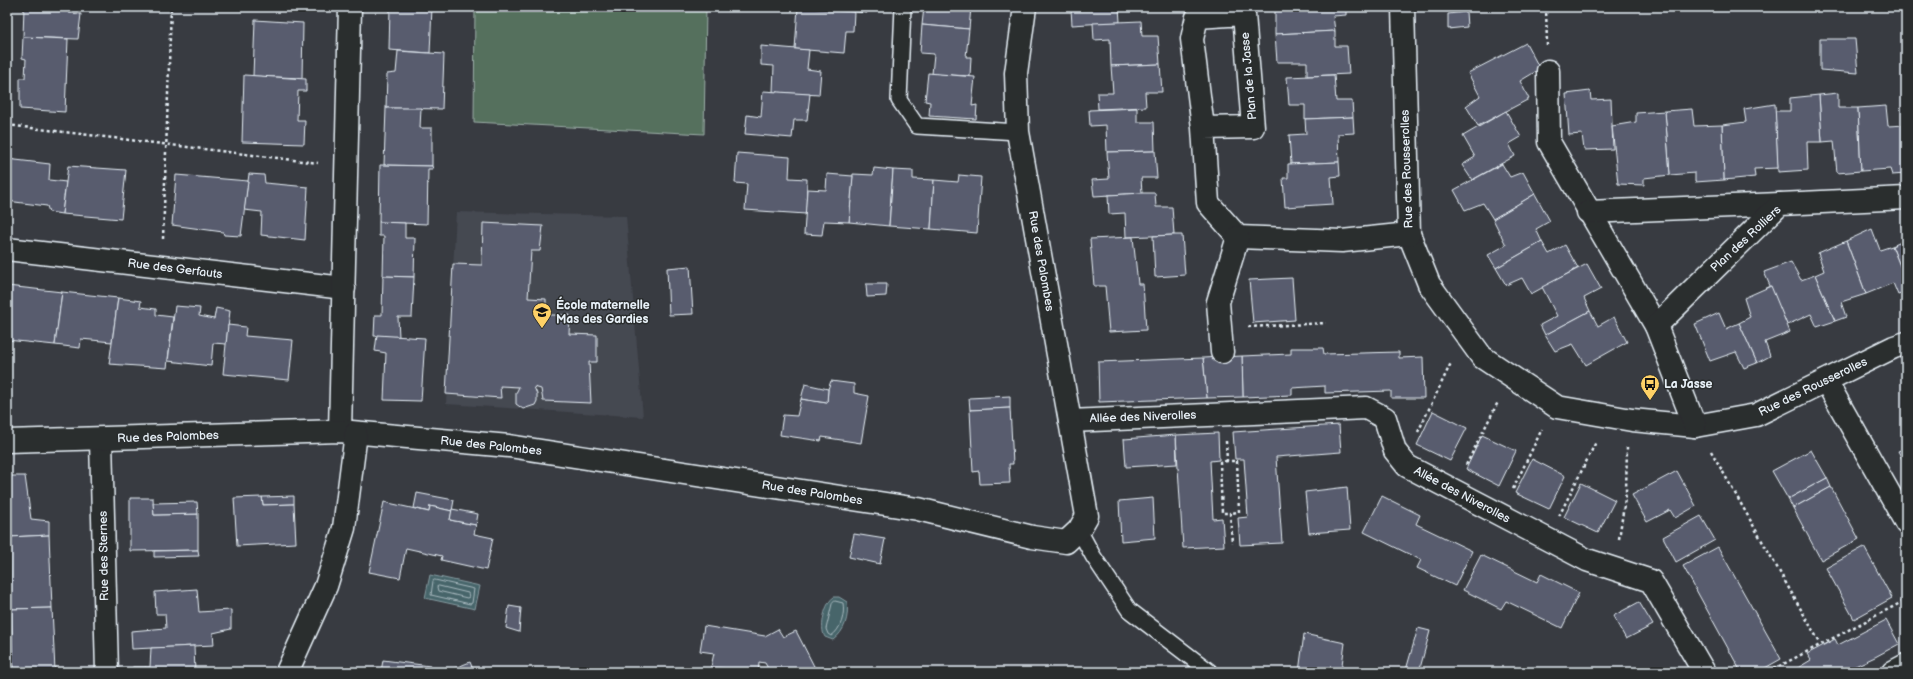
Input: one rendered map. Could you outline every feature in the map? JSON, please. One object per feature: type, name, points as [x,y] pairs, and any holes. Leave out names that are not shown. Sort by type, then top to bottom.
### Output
[{"type":"street","points":[[287,672],[326,586],[344,528],[348,432],[344,288],[350,7]]},
{"type":"street","name":"Rue des Palombes","points":[[7,441],[101,440],[348,432],[509,446],[918,509],[1032,537],[1066,542],[1079,530],[1087,516],[1018,132],[1016,74],[1025,7]]},
{"type":"street","name":"Rue des Rousserolles","points":[[1403,7],[1409,234],[1430,284],[1482,357],[1557,407],[1632,420],[1695,426],[1756,415],[1894,347],[1906,344]]},
{"type":"street","name":"Plan de la Jasse","points":[[1203,128],[1253,127],[1244,14],[1197,17],[1192,39],[1203,128],[1208,203],[1238,237]]},
{"type":"street","points":[[1548,71],[1549,142],[1588,212],[1656,326],[1695,426]]},
{"type":"street","name":"Plan des Rolliers","points":[[1656,326],[1780,204],[1906,198]]},
{"type":"street","points":[[1588,212],[1780,204]]},
{"type":"street","points":[[1222,352],[1218,302],[1238,237],[1342,241],[1409,234]]},
{"type":"street","name":"Rue des Gerfauts","points":[[7,249],[344,288]]},
{"type":"street","points":[[1826,381],[1906,523]]},
{"type":"street","name":"Allée des Niverolles","points":[[1070,421],[1366,408],[1385,418],[1394,451],[1407,466],[1587,560],[1651,581],[1704,672]]},
{"type":"street","name":"Rue des Sternes","points":[[101,440],[107,672]]},
{"type":"street","points":[[1893,672],[1906,665]]},
{"type":"lane","points":[[903,7],[899,100],[917,126],[1018,132]]},
{"type":"lane","points":[[1079,530],[1093,556],[1129,610],[1210,672]]},
{"type":"path","points":[[162,267],[171,7]]},
{"type":"path","points":[[1546,7],[1548,71]]},
{"type":"path","points":[[7,125],[347,166]]},
{"type":"path","points":[[1220,328],[1326,324]]},
{"type":"path","points":[[1431,407],[1453,358]]},
{"type":"path","points":[[1454,491],[1500,397]]},
{"type":"path","points":[[1500,515],[1545,423]]},
{"type":"path","points":[[1547,539],[1597,440]]},
{"type":"path","points":[[1619,539],[1626,492],[1627,446]]},
{"type":"path","points":[[1709,448],[1820,643]]},
{"type":"path","points":[[1227,454],[1227,462]]},
{"type":"path","points":[[1237,461],[1239,512],[1222,513],[1220,462],[1227,462],[1237,461]]},
{"type":"path","points":[[1230,513],[1232,543]]},
{"type":"path","points":[[1768,672],[1820,643],[1906,600]]},
{"type":"shaded area","name":"École maternelle Mas des Gardies","points":[[456,212],[626,216],[643,417],[446,404]]},
{"type":"green space","points":[[475,7],[706,7],[704,134],[474,122]]},
{"type":"water","points":[[430,575],[480,586],[475,609],[425,598]]},
{"type":"water","points":[[834,597],[839,597],[847,602],[847,618],[841,632],[833,640],[825,637],[823,633],[823,622],[828,604]]},
{"type":"building","points":[[24,7],[69,7],[69,13],[81,14],[78,39],[23,37]]},
{"type":"building","points":[[390,7],[432,7],[430,53],[389,50]]},
{"type":"building","points":[[798,7],[854,12],[853,31],[846,31],[844,53],[795,49]]},
{"type":"building","points":[[807,7],[867,7],[867,13]]},
{"type":"building","points":[[924,7],[971,7],[969,29],[922,25]]},
{"type":"building","points":[[1087,7],[1119,7],[1120,22],[1072,25],[1071,9]]},
{"type":"building","points":[[1275,7],[1346,7],[1346,15],[1333,16],[1335,31],[1275,34]]},
{"type":"building","points":[[1466,12],[1467,27],[1448,29],[1448,14]]},
{"type":"building","points":[[255,20],[303,23],[302,78],[253,76]]},
{"type":"building","points":[[1141,21],[1142,36],[1158,36],[1160,64],[1111,66],[1110,39],[1094,40],[1093,23]]},
{"type":"building","points":[[922,25],[969,29],[966,57],[971,57],[970,76],[932,74],[934,54],[920,53]]},
{"type":"building","points":[[1335,31],[1335,46],[1347,46],[1349,74],[1307,76],[1307,62],[1277,62],[1275,34]]},
{"type":"building","points":[[23,37],[68,39],[65,112],[20,109],[20,78],[25,78],[26,59],[22,58]]},
{"type":"building","points":[[1820,39],[1855,39],[1858,73],[1820,70]]},
{"type":"building","points":[[1526,43],[1540,69],[1520,81],[1529,99],[1478,126],[1466,106],[1480,96],[1468,73]]},
{"type":"building","points":[[761,46],[809,50],[807,69],[821,71],[819,95],[773,92],[774,66],[761,65]]},
{"type":"building","points":[[398,51],[444,54],[442,109],[386,108],[387,74],[396,73]]},
{"type":"building","points":[[1160,64],[1162,92],[1145,92],[1146,107],[1098,109],[1097,93],[1113,93],[1111,66]]},
{"type":"building","points":[[928,73],[975,77],[972,106],[977,105],[976,119],[929,116],[930,102],[925,101]]},
{"type":"building","points":[[244,75],[306,79],[306,91],[298,91],[297,120],[305,120],[304,144],[242,142]]},
{"type":"building","points":[[1334,75],[1336,101],[1352,101],[1353,117],[1305,119],[1305,105],[1289,105],[1287,77]]},
{"type":"building","points":[[763,91],[810,94],[807,120],[794,120],[792,138],[745,134],[747,115],[761,117]]},
{"type":"building","points":[[1590,91],[1591,100],[1611,99],[1613,149],[1584,150],[1582,134],[1569,135],[1566,94]]},
{"type":"building","points":[[1838,93],[1838,108],[1858,108],[1861,171],[1837,173],[1834,141],[1822,142],[1819,95]]},
{"type":"building","points":[[1819,95],[1822,142],[1807,142],[1808,170],[1778,172],[1775,111],[1790,111],[1790,98]]},
{"type":"building","points":[[1775,104],[1778,168],[1754,169],[1755,177],[1724,180],[1722,125],[1746,122],[1744,109]]},
{"type":"building","points":[[1886,106],[1888,126],[1906,125],[1906,174],[1892,175],[1890,169],[1861,171],[1858,108]]},
{"type":"building","points":[[386,108],[421,108],[420,128],[432,128],[432,166],[384,165]]},
{"type":"building","points":[[1137,108],[1137,122],[1154,122],[1155,151],[1107,152],[1106,125],[1090,126],[1089,110]]},
{"type":"building","points":[[1692,109],[1694,126],[1722,125],[1724,180],[1695,182],[1695,173],[1670,175],[1665,111]]},
{"type":"building","points":[[1506,111],[1521,137],[1509,144],[1515,156],[1472,180],[1462,165],[1475,157],[1463,136]]},
{"type":"building","points":[[1665,111],[1670,175],[1644,178],[1644,185],[1618,184],[1612,126],[1636,122],[1636,113]]},
{"type":"building","points":[[1353,117],[1354,133],[1338,134],[1339,162],[1291,164],[1289,135],[1306,134],[1305,119]]},
{"type":"building","points":[[1155,151],[1157,178],[1141,178],[1142,193],[1094,196],[1092,180],[1109,179],[1107,152]]},
{"type":"building","points":[[737,153],[790,157],[789,178],[807,179],[806,214],[745,210],[747,184],[735,183]]},
{"type":"building","points":[[7,159],[50,164],[49,180],[66,182],[62,214],[49,212],[47,206],[7,201]]},
{"type":"building","points":[[1339,162],[1340,176],[1331,177],[1333,204],[1285,207],[1283,178],[1288,178],[1288,164]]},
{"type":"building","points":[[1502,164],[1510,177],[1523,172],[1535,194],[1493,219],[1483,203],[1465,210],[1454,190]]},
{"type":"building","points":[[380,165],[432,166],[433,169],[428,169],[427,224],[379,222]]},
{"type":"building","points":[[68,166],[126,170],[121,219],[62,214]]},
{"type":"building","points":[[874,168],[893,170],[889,226],[849,222],[853,174],[873,175]]},
{"type":"building","points":[[893,170],[913,171],[913,179],[934,180],[931,229],[889,226]]},
{"type":"building","points":[[249,174],[264,175],[265,183],[308,187],[305,240],[261,235],[262,212],[244,210]]},
{"type":"building","points":[[827,174],[853,176],[849,222],[824,221],[822,235],[804,234],[807,189],[826,190]]},
{"type":"building","points":[[176,175],[248,181],[241,236],[224,235],[223,232],[172,225]]},
{"type":"building","points":[[959,175],[981,177],[977,233],[931,229],[934,180],[958,182]]},
{"type":"building","points":[[1155,193],[1156,207],[1172,207],[1174,235],[1126,237],[1125,213],[1109,214],[1108,195]]},
{"type":"building","points":[[1535,194],[1550,221],[1536,229],[1542,242],[1496,268],[1488,255],[1506,245],[1493,219]]},
{"type":"building","points":[[379,222],[405,223],[405,238],[415,238],[414,277],[383,276],[384,236],[379,236]]},
{"type":"building","points":[[1906,222],[1906,240],[1901,225]]},
{"type":"building","points":[[483,223],[543,226],[540,251],[531,251],[528,298],[546,299],[546,315],[570,315],[569,334],[597,335],[597,362],[589,362],[591,403],[543,401],[541,389],[534,387],[537,394],[537,401],[535,405],[523,409],[516,404],[516,393],[519,387],[500,386],[501,398],[446,394],[453,264],[482,265]]},
{"type":"building","points":[[1872,229],[1880,250],[1892,246],[1906,281],[1906,292],[1898,295],[1893,283],[1866,294],[1846,241]]},
{"type":"building","points":[[1182,235],[1185,275],[1155,277],[1153,236]]},
{"type":"building","points":[[1133,237],[1138,284],[1143,284],[1146,330],[1109,332],[1105,286],[1094,286],[1090,239]]},
{"type":"building","points":[[1906,240],[1906,281],[1892,246]]},
{"type":"building","points":[[1846,241],[1866,294],[1841,302],[1846,317],[1835,321],[1815,275],[1824,271],[1818,253]]},
{"type":"building","points":[[1542,242],[1549,254],[1565,245],[1578,268],[1531,294],[1522,278],[1506,285],[1496,268]]},
{"type":"building","points":[[1791,262],[1801,280],[1815,275],[1835,321],[1817,327],[1811,314],[1787,325],[1764,272]]},
{"type":"building","points":[[1587,264],[1601,289],[1584,298],[1590,311],[1545,335],[1540,325],[1557,316],[1542,287]]},
{"type":"building","points":[[690,266],[693,314],[669,315],[667,268]]},
{"type":"building","points":[[383,276],[414,277],[412,317],[398,317],[399,337],[374,336],[375,315],[382,315]]},
{"type":"building","points":[[1292,278],[1295,320],[1253,323],[1249,280]]},
{"type":"building","points":[[866,284],[887,284],[886,296],[867,297]]},
{"type":"building","points":[[7,286],[62,292],[55,345],[7,340]]},
{"type":"building","points":[[1771,286],[1790,332],[1765,342],[1770,356],[1757,363],[1739,323],[1750,317],[1744,298]]},
{"type":"building","points":[[62,292],[118,298],[112,342],[81,339],[80,348],[55,345]]},
{"type":"building","points":[[118,298],[141,301],[140,307],[156,309],[156,315],[173,317],[167,368],[109,364]]},
{"type":"building","points":[[175,306],[200,308],[199,316],[214,319],[216,308],[230,311],[226,344],[213,343],[211,366],[168,361]]},
{"type":"building","points":[[1590,311],[1598,326],[1614,317],[1627,342],[1586,365],[1573,344],[1555,351],[1545,335]]},
{"type":"building","points":[[1719,313],[1726,329],[1739,323],[1757,363],[1744,368],[1736,352],[1710,361],[1695,324]]},
{"type":"building","points":[[228,325],[246,327],[245,336],[293,340],[289,380],[223,374]]},
{"type":"building","points":[[377,335],[425,338],[421,401],[384,400],[386,353],[375,351]]},
{"type":"building","points":[[1291,348],[1323,348],[1324,354],[1399,352],[1399,358],[1423,357],[1424,398],[1391,398],[1391,391],[1325,393],[1325,386],[1292,388],[1292,395],[1243,397],[1242,356],[1291,354]]},
{"type":"building","points":[[1242,356],[1243,397],[1207,398],[1203,358]]},
{"type":"building","points":[[1203,358],[1207,398],[1099,402],[1098,362]]},
{"type":"building","points":[[831,381],[854,384],[854,393],[869,396],[861,443],[822,437],[821,441],[780,435],[783,415],[797,416],[801,399],[827,403],[828,389]]},
{"type":"building","points":[[805,384],[828,389],[827,403],[801,399]]},
{"type":"building","points":[[1010,396],[1010,408],[970,410],[969,398]]},
{"type":"building","points":[[1010,408],[1013,464],[1009,464],[1010,483],[980,484],[979,471],[973,472],[970,410]]},
{"type":"building","points":[[1433,411],[1467,428],[1450,461],[1417,445]]},
{"type":"building","points":[[1339,425],[1341,452],[1276,457],[1282,543],[1240,545],[1238,518],[1248,517],[1244,459],[1235,459],[1233,432]]},
{"type":"building","points":[[1218,433],[1219,460],[1210,461],[1213,519],[1222,518],[1224,546],[1183,548],[1176,435]]},
{"type":"building","points":[[1176,435],[1177,464],[1126,467],[1124,439]]},
{"type":"building","points":[[1482,435],[1516,451],[1499,486],[1466,469]]},
{"type":"building","points":[[1906,448],[1906,466],[1898,451]]},
{"type":"building","points":[[1811,450],[1827,478],[1788,499],[1772,471]]},
{"type":"building","points":[[1532,459],[1565,476],[1549,509],[1515,493]]},
{"type":"building","points":[[1677,471],[1696,506],[1675,518],[1670,510],[1647,522],[1632,495]]},
{"type":"building","points":[[7,476],[25,476],[31,519],[49,521],[49,535],[9,537]]},
{"type":"building","points":[[1827,478],[1831,487],[1793,508],[1788,499]]},
{"type":"building","points":[[1581,483],[1615,500],[1598,533],[1564,517]]},
{"type":"building","points":[[1347,487],[1350,530],[1309,533],[1305,492]]},
{"type":"building","points":[[1831,487],[1859,539],[1821,560],[1793,508]]},
{"type":"building","points":[[417,493],[454,500],[452,511],[430,506],[429,512],[414,508]]},
{"type":"building","points":[[294,496],[294,504],[263,505],[262,497]]},
{"type":"building","points":[[1382,496],[1420,515],[1416,524],[1472,551],[1455,586],[1417,568],[1421,560],[1364,532]]},
{"type":"building","points":[[262,497],[263,505],[294,504],[296,543],[237,546],[234,498]]},
{"type":"building","points":[[130,498],[153,498],[154,515],[198,514],[198,550],[130,551]]},
{"type":"building","points":[[1153,498],[1155,538],[1121,541],[1119,501]]},
{"type":"building","points":[[197,502],[198,514],[154,515],[153,503]]},
{"type":"building","points":[[384,502],[429,512],[430,506],[452,511],[450,520],[476,525],[474,534],[493,538],[486,570],[441,560],[442,556],[406,548],[400,578],[369,572]]},
{"type":"building","points":[[452,509],[478,514],[476,525],[450,520]]},
{"type":"building","points":[[1701,516],[1715,540],[1676,562],[1663,537]]},
{"type":"building","points":[[854,534],[885,539],[880,564],[849,557]]},
{"type":"building","points":[[49,535],[52,608],[11,609],[9,537]]},
{"type":"building","points":[[1718,547],[1781,659],[1758,672],[1741,672],[1683,566]]},
{"type":"building","points":[[1864,547],[1892,598],[1854,619],[1826,568]]},
{"type":"building","points":[[198,550],[199,556],[154,557],[154,551]]},
{"type":"building","points":[[1481,555],[1537,582],[1541,574],[1579,593],[1562,628],[1506,601],[1501,609],[1463,590]]},
{"type":"building","points":[[197,589],[199,612],[231,610],[231,629],[213,633],[214,645],[132,649],[131,631],[166,628],[165,614],[156,614],[155,592]]},
{"type":"building","points":[[1639,602],[1653,625],[1626,639],[1613,616]]},
{"type":"building","points":[[509,606],[521,608],[519,632],[506,628]]},
{"type":"building","points":[[52,608],[55,671],[13,672],[11,609]]},
{"type":"building","points":[[1886,620],[1899,644],[1851,668],[1852,670],[1849,672],[1791,672],[1811,660],[1807,654],[1835,639],[1838,645]]},
{"type":"building","points":[[704,626],[765,636],[778,629],[783,637],[796,631],[817,672],[770,672],[765,663],[759,662],[758,672],[711,667],[714,653],[700,651]]},
{"type":"building","points":[[1418,628],[1430,631],[1419,672],[1411,672],[1406,670]]},
{"type":"building","points":[[1304,634],[1345,643],[1341,672],[1299,672]]},
{"type":"building","points":[[194,646],[195,672],[145,672],[145,667],[150,667],[151,648]]},
{"type":"building","points":[[383,660],[430,666],[430,671],[434,672],[381,672]]},
{"type":"building","points":[[470,662],[474,672],[445,672]]},
{"type":"building","points":[[133,667],[145,667],[145,672],[133,672]]},
{"type":"place","name":"École maternelle Mas des Gardies","points":[[542,329]]},
{"type":"place","name":"La Jasse","points":[[1650,401]]}]
